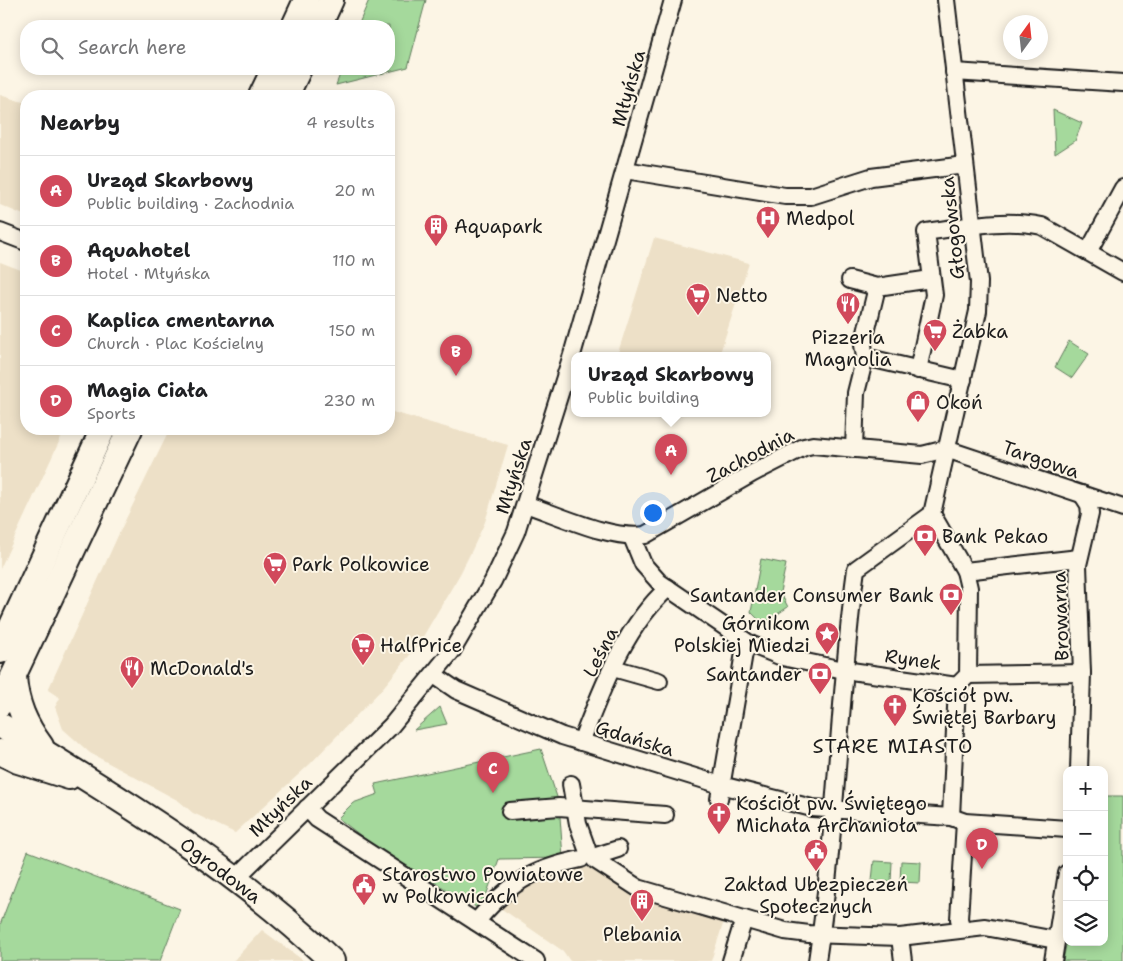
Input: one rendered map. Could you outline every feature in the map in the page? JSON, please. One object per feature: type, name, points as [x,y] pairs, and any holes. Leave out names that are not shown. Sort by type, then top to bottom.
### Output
[{"type":"main road","points":[[297,20],[306,0]]},
{"type":"main road","points":[[321,20],[331,0]]},
{"type":"main road","points":[[264,90],[271,75]]},
{"type":"main road","points":[[289,90],[296,75]]},
{"type":"main road","points":[[0,652],[100,435]]},
{"type":"main road","points":[[0,704],[127,435]]},
{"type":"main road","points":[[14,677],[15,696],[26,723],[46,753]]},
{"type":"main road","name":"Ogrodowa","points":[[0,724],[144,814],[235,879],[281,915],[332,961]]},
{"type":"main road","name":"Ogrodowa","points":[[6,759],[102,789]]},
{"type":"street","name":"Młyńska","points":[[573,352],[673,0]]},
{"type":"street","name":"Głogowska","points":[[932,514],[978,311],[978,282],[946,0]]},
{"type":"street","points":[[954,72],[1123,83]]},
{"type":"street","points":[[625,170],[801,197],[819,195],[871,177],[965,165]]},
{"type":"street","points":[[1088,252],[1123,188]]},
{"type":"street","points":[[918,370],[934,296],[926,232],[1000,222],[1042,226],[1123,272]]},
{"type":"street","points":[[0,232],[20,240]]},
{"type":"street","points":[[850,280],[877,286],[931,279]]},
{"type":"street","points":[[854,449],[856,393],[865,358],[863,346],[877,286]]},
{"type":"street","name":"Młyńska","points":[[235,879],[391,726],[434,675],[472,619],[493,581],[516,532],[571,358]]},
{"type":"street","points":[[865,358],[962,380]]},
{"type":"street","name":"Zachodnia","points":[[525,504],[606,531],[632,537],[654,531],[753,472],[804,447],[922,455],[946,449]]},
{"type":"street","name":"Targowa","points":[[946,449],[1123,508]]},
{"type":"street","name":"Browarna","points":[[1079,766],[1082,673],[1079,558],[1090,514],[1089,505],[1082,494]]},
{"type":"street","points":[[817,961],[833,809],[844,670],[856,569],[932,514],[965,571],[969,588],[962,680],[1082,673]]},
{"type":"street","name":"Rynek","points":[[632,537],[643,564],[668,588],[750,644],[782,657],[844,670],[962,680],[958,820],[959,919],[962,929]]},
{"type":"street","points":[[965,571],[1079,558]]},
{"type":"street","name":"Leśna","points":[[581,742],[613,668],[636,625],[656,598],[668,588]]},
{"type":"street","points":[[720,792],[744,652],[750,644]]},
{"type":"street","points":[[613,668],[659,681]]},
{"type":"street","name":"Gdańska","points":[[434,675],[456,690],[581,742],[720,792],[812,808],[833,809]]},
{"type":"street","points":[[571,784],[580,831],[590,856],[638,888],[785,931],[821,935],[900,937],[985,927],[1056,940]]},
{"type":"street","points":[[307,808],[317,819],[536,961]]},
{"type":"street","points":[[510,811],[576,808],[665,814]]},
{"type":"street","points":[[833,809],[1063,829]]},
{"type":"street","points":[[476,922],[497,896],[522,878],[618,849]]},
{"type":"street","points":[[1053,961],[1063,897]]},
{"type":"street","points":[[731,961],[744,919]]},
{"type":"street","points":[[900,937],[902,961]]},
{"type":"shaded area","points":[[0,95],[20,101],[20,213],[0,205]]},
{"type":"shaded area","points":[[654,238],[749,263],[720,352],[618,352]]},
{"type":"shaded area","points":[[0,262],[20,270],[20,435],[62,435],[0,569]]},
{"type":"shaded area","points":[[395,413],[508,445],[485,522],[460,574],[418,645],[381,690],[310,764],[235,833],[193,813],[179,801],[90,753],[63,729],[55,707],[60,698],[48,690],[121,529],[167,435],[395,435]]},
{"type":"shaded area","points":[[579,864],[725,918],[711,961],[570,961],[563,951],[496,905],[531,881]]},
{"type":"shaded area","points":[[262,930],[304,961],[233,961]]},
{"type":"green space","points":[[369,0],[426,0],[408,67],[395,70],[395,20],[361,20]]},
{"type":"green space","points":[[340,75],[376,75],[336,85]]},
{"type":"green space","points":[[1053,110],[1082,123],[1075,141],[1055,154]]},
{"type":"green space","points":[[1069,341],[1089,354],[1072,378],[1055,367]]},
{"type":"green space","points":[[761,559],[786,564],[780,592],[788,607],[763,624],[751,612]]},
{"type":"green space","points":[[440,707],[447,724],[414,730]]},
{"type":"green space","points":[[541,749],[559,803],[563,858],[499,859],[481,910],[378,849],[338,818],[353,803],[378,794],[375,784]]},
{"type":"green space","points":[[1108,796],[1123,796],[1123,961],[1063,961],[1066,946],[1108,946]]},
{"type":"green space","points":[[28,851],[180,909],[160,961],[0,961],[0,925]]},
{"type":"green space","points":[[874,861],[892,862],[891,882],[872,881]]},
{"type":"green space","points":[[901,861],[921,862],[920,883],[900,882]]},
{"type":"place","name":"Medpol","points":[[768,239]]},
{"type":"place","name":"Aquapark","points":[[436,247]]},
{"type":"place","name":"Netto","points":[[698,316]]},
{"type":"place","name":"Pizzeria Magnolia","points":[[848,325]]},
{"type":"place","name":"Żabka","points":[[935,352]]},
{"type":"place","name":"Aquahotel","points":[[456,376]]},
{"type":"place","name":"Okoń","points":[[918,423]]},
{"type":"place","name":"Urząd Skarbowy","points":[[671,475]]},
{"type":"place","name":"Bank Pekao","points":[[925,557]]},
{"type":"place","name":"Park Polkowice","points":[[275,585]]},
{"type":"place","name":"Santander Consumer Bank","points":[[951,616]]},
{"type":"place","name":"Górnikom Polskiej Miedzi","points":[[827,655]]},
{"type":"place","name":"HalfPrice","points":[[363,666]]},
{"type":"place","name":"McDonald's","points":[[132,689]]},
{"type":"place","name":"Santander","points":[[820,695]]},
{"type":"place","name":"Kościół pw. Świętej Barbary","points":[[895,727]]},
{"type":"place","name":"Kaplica cmentarna","points":[[493,793]]},
{"type":"place","name":"Kościół pw. Świętego Michała Archanioła","points":[[719,835]]},
{"type":"place","name":"Magia Ciała","points":[[982,869]]},
{"type":"place","name":"Zakład Ubezpieczeń Społecznych","points":[[816,872]]},
{"type":"place","name":"Starostwo Powiatowe w Polkowicach","points":[[364,906]]},
{"type":"place","name":"Plebania","points":[[642,922]]},
{"type":"district","name":"STARE MIASTO","points":[[893,746]]}]
